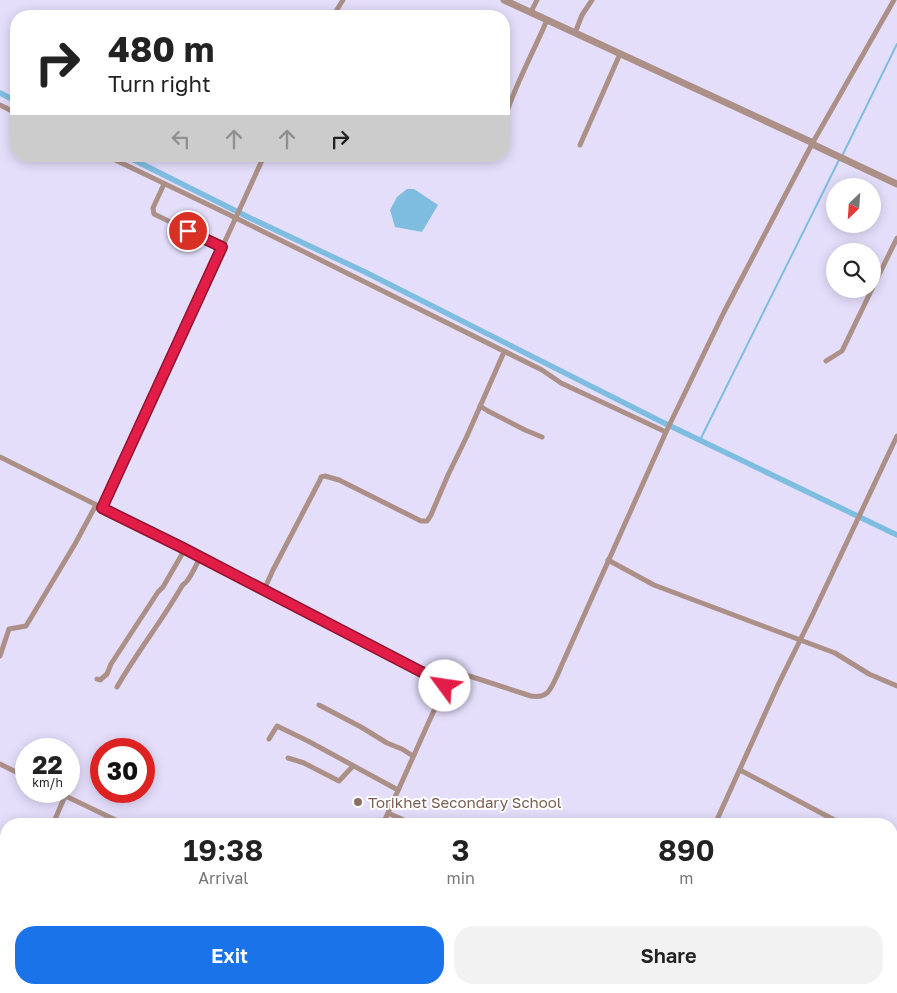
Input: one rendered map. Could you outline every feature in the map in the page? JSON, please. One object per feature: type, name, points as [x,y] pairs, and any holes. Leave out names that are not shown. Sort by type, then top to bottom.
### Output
[{"type":"street","points":[[504,0],[895,181]]},
{"type":"street","points":[[531,12],[537,0]]},
{"type":"street","points":[[575,33],[582,15],[592,0]]},
{"type":"street","points":[[386,818],[445,686],[460,673],[531,696],[542,696],[548,692],[671,421],[724,312],[812,144],[894,0]]},
{"type":"street","points":[[510,102],[547,20]]},
{"type":"street","points":[[580,145],[620,54]]},
{"type":"street","points":[[119,162],[542,370],[561,383],[667,430]]},
{"type":"street","points":[[102,508],[261,162]]},
{"type":"street","points":[[164,184],[154,208],[154,214],[222,247]]},
{"type":"street","points":[[881,271],[897,238]]},
{"type":"street","points":[[826,361],[842,351],[868,298]]},
{"type":"street","points":[[264,590],[323,476],[338,480],[421,521],[427,521],[432,515],[448,475],[504,352]]},
{"type":"street","points":[[480,406],[542,437]]},
{"type":"street","points":[[718,818],[778,685],[897,436]]},
{"type":"street","points":[[0,457],[185,549],[441,682],[445,686]]},
{"type":"street","points":[[0,656],[9,628],[26,626],[96,505]]},
{"type":"street","points":[[97,679],[100,680],[107,674],[111,664],[163,587],[185,549]]},
{"type":"street","points":[[117,687],[183,584],[188,580],[200,557]]},
{"type":"street","points":[[608,560],[654,585],[834,653],[869,674],[897,686]]},
{"type":"street","points":[[319,705],[413,756]]},
{"type":"street","points":[[269,739],[277,726],[398,790]]},
{"type":"street","points":[[288,758],[304,763],[339,781],[353,766]]},
{"type":"street","points":[[0,764],[15,772]]},
{"type":"street","points":[[740,770],[831,818]]},
{"type":"street","points":[[56,818],[62,803]]},
{"type":"street","points":[[80,803],[111,818]]},
{"type":"street","points":[[388,813],[399,818]]},
{"type":"water","points":[[407,189],[414,189],[438,205],[422,232],[395,227],[390,210],[397,197]]},
{"type":"waterway","points":[[843,154],[897,44]]},
{"type":"waterway","points":[[0,93],[10,98]]},
{"type":"waterway","points":[[700,440],[839,160]]},
{"type":"waterway","points":[[138,162],[250,218],[365,272],[662,422],[897,535]]},
{"type":"place","name":"Torikhet Secondary School","points":[[358,802]]},
{"type":"route","points":[[188,231],[222,247],[102,508],[183,548],[441,682],[445,686]]}]
